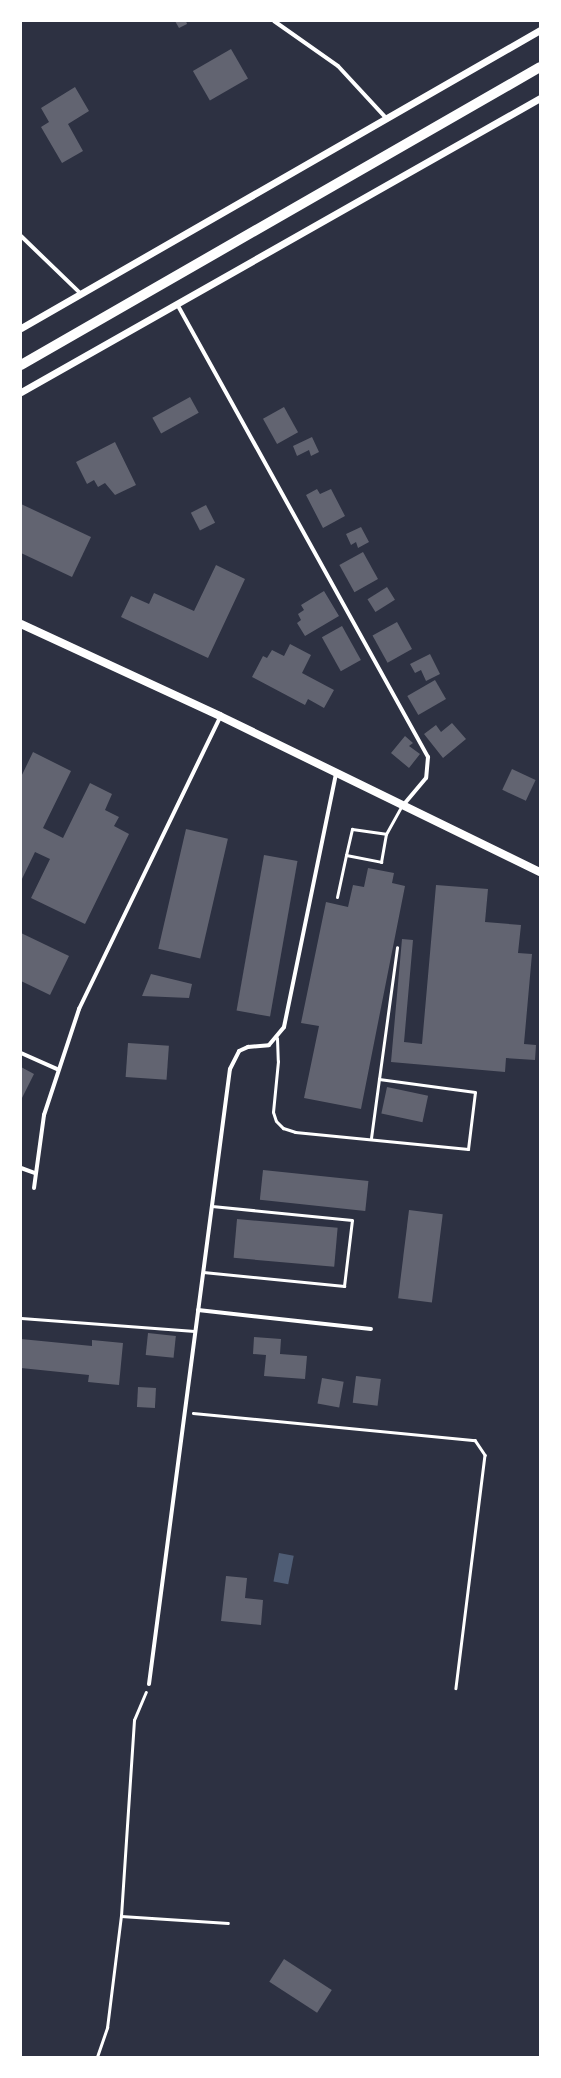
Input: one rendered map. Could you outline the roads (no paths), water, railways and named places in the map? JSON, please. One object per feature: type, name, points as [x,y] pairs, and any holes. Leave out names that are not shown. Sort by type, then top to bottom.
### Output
[{"type":"main road","points":[[21,365],[540,67]]},
{"type":"main road","points":[[21,624],[220,716],[540,872]]},
{"type":"street","points":[[274,21],[338,66],[385,118]]},
{"type":"street","points":[[21,328],[540,30]]},
{"type":"street","points":[[21,392],[540,98]]},
{"type":"street","points":[[21,236],[82,294]]},
{"type":"street","points":[[177,304],[428,757],[426,778],[402,805]]},
{"type":"street","points":[[34,1188],[44,1115],[57,1069],[90,984],[220,716]]},
{"type":"street","points":[[149,1684],[231,1064],[236,1055],[244,1049],[268,1045],[277,1038],[286,1019],[336,773]]},
{"type":"street","points":[[21,1053],[57,1069]]},
{"type":"street","points":[[21,1168],[35,1173]]},
{"type":"street","points":[[198,1310],[371,1329]]},
{"type":"lane","points":[[346,856],[381,862],[386,834],[402,805]]},
{"type":"lane","points":[[337,897],[352,829],[386,834]]},
{"type":"lane","points":[[371,1138],[397,947]]},
{"type":"lane","points":[[277,1038],[278,1061],[273,1112],[278,1125],[295,1132],[371,1138],[468,1149],[475,1092],[379,1079]]},
{"type":"lane","points":[[203,1272],[344,1286],[352,1220],[212,1206]]},
{"type":"lane","points":[[21,1318],[195,1331]]},
{"type":"water","points":[[279,1553],[294,1556],[288,1584],[273,1581]]}]
